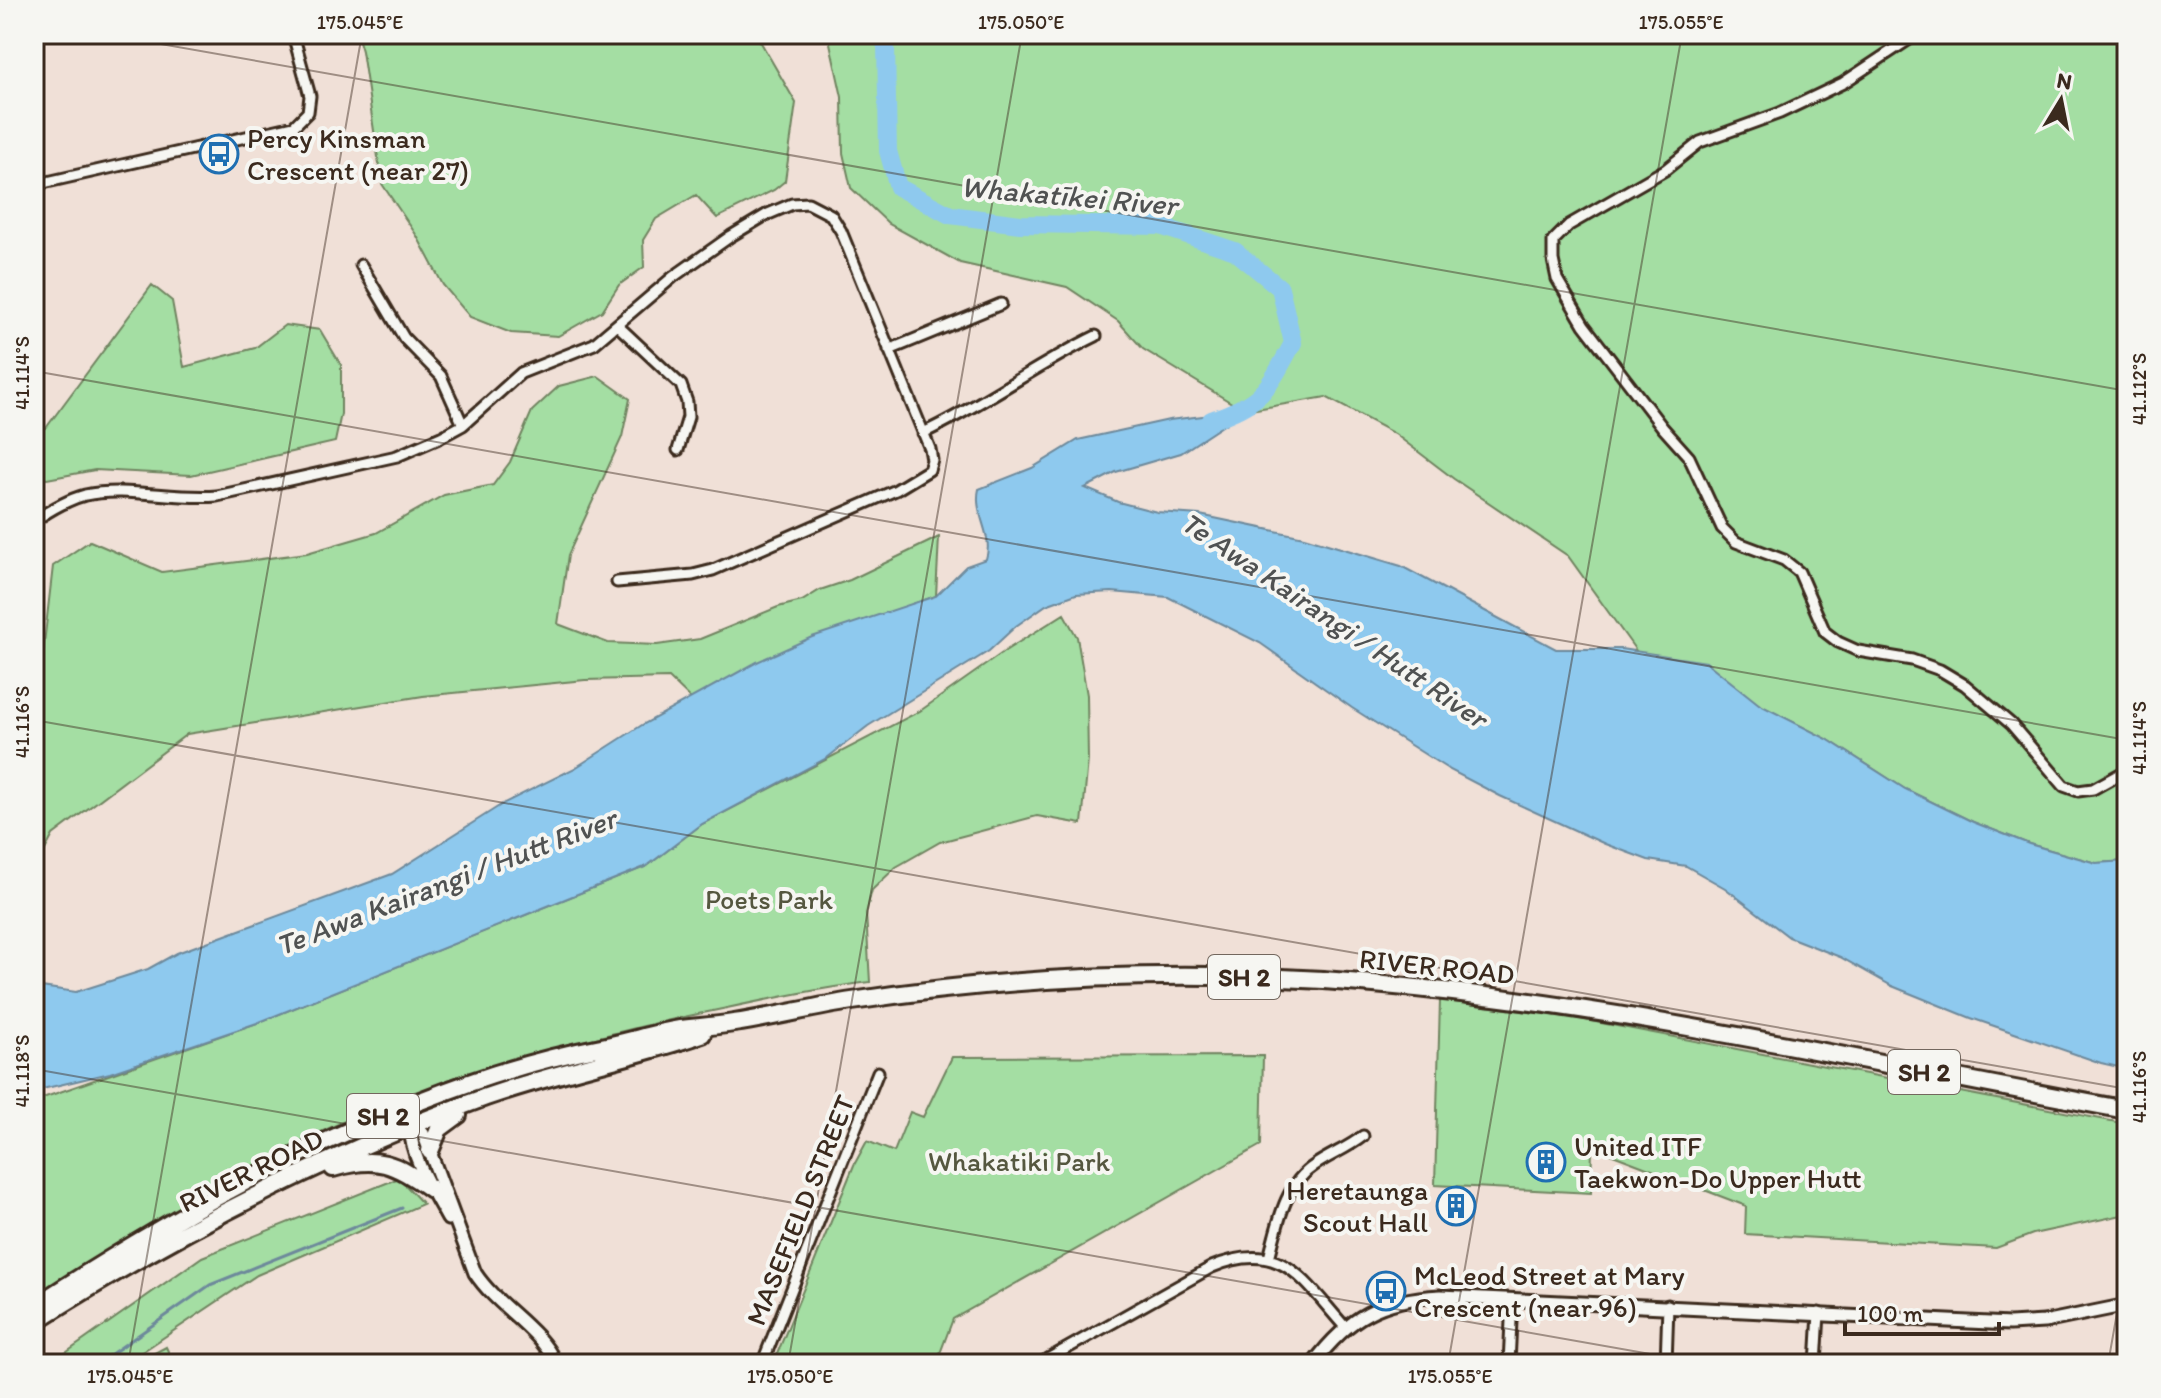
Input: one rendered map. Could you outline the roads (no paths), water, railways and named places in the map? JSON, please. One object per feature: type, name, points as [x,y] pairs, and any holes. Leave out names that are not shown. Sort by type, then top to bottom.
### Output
[{"type":"highway","name":"RIVER ROAD","points":[[34,1307],[199,1206],[274,1166],[405,1107],[472,1082],[567,1053],[676,1030],[734,1023],[850,1001],[1034,983],[1220,977],[1322,980],[1438,990],[1562,1006],[2127,1110]]},
{"type":"highway","name":"RIVER ROAD","points":[[34,1322],[179,1234],[279,1183],[410,1126],[532,1082],[734,1023]]},
{"type":"highway","points":[[173,1223],[387,1125],[410,1126],[414,1116],[425,1110],[607,1046]]},
{"type":"highway","points":[[430,1151],[439,1129],[447,1121],[552,1082],[567,1073]]},
{"type":"highway","points":[[168,1243],[330,1169],[353,1162],[391,1164],[431,1189]]},
{"type":"street","points":[[34,185],[294,126],[308,112],[310,96],[293,34]]},
{"type":"street","points":[[1917,34],[1843,83],[1780,113],[1700,142],[1665,170],[1569,225],[1553,241],[1557,279],[1584,325],[1689,457],[1722,528],[1736,542],[1784,560],[1799,572],[1825,632],[1858,651],[1912,660],[1940,670],[1965,685],[2011,724],[2064,786],[2078,791],[2093,789],[2127,770]]},
{"type":"street","points":[[34,521],[67,501],[86,495],[109,492],[189,498],[217,496],[397,456],[463,425],[521,373],[583,350],[673,277],[731,236],[792,204],[808,203],[824,210],[836,221],[932,455],[929,470],[896,490],[713,570],[693,575],[617,582]]},
{"type":"street","points":[[361,265],[404,338],[441,376],[463,425]]},
{"type":"street","points":[[889,350],[1001,304]]},
{"type":"street","points":[[617,325],[681,385],[688,417],[678,450]]},
{"type":"street","points":[[923,433],[973,408],[1056,355],[1096,336]]},
{"type":"street","name":"MASEFIELD STREET","points":[[762,1364],[878,1072]]},
{"type":"street","points":[[464,1248],[423,1133],[410,1126],[410,1139],[431,1189],[488,1292],[541,1339],[556,1364]]},
{"type":"street","points":[[1269,1258],[1282,1209],[1301,1177],[1313,1166],[1363,1136]]},
{"type":"street","points":[[1039,1364],[1212,1267],[1235,1258],[1269,1258],[1285,1265],[1300,1277],[1345,1327]]},
{"type":"street","points":[[1313,1364],[1345,1327],[1373,1309],[1413,1297],[1668,1305],[2010,1324],[2059,1320],[2127,1305]]},
{"type":"street","points":[[1509,1364],[1512,1299]]},
{"type":"street","points":[[1666,1364],[1668,1305]]},
{"type":"street","points":[[1816,1364],[1819,1313]]},
{"type":"water","name":"Te Awa Kairangi / Hutt River","points":[[1245,411],[1181,453],[1116,472],[1085,488],[1118,502],[1157,512],[1200,515],[1304,537],[1401,566],[1556,649],[1621,649],[1706,662],[1760,705],[1827,739],[1905,789],[1973,822],[2029,844],[2096,863],[2127,861],[2127,1069],[1971,1018],[1892,986],[1840,957],[1789,937],[1725,888],[1686,866],[1648,860],[1605,844],[1448,769],[1352,708],[1260,643],[1168,597],[1112,592],[1076,594],[1046,605],[1016,626],[989,651],[868,726],[827,758],[702,824],[647,866],[257,1023],[110,1073],[34,1091],[34,986],[76,992],[148,969],[177,953],[392,874],[504,803],[575,768],[642,725],[757,662],[812,637],[936,596],[966,566],[986,559],[988,550],[979,507],[979,489],[1032,468],[1078,440],[1169,420]]},
{"type":"waterway","name":"Whakatīkei River","points":[[881,34],[886,46],[888,151],[898,187],[950,215],[1020,224],[1160,226],[1235,251],[1280,288],[1293,343],[1262,392],[1242,407],[1211,420]]},
{"type":"waterway","points":[[97,1364],[210,1285],[402,1208]]},
{"type":"place","name":"Percy Kinsman Crescent (near 27)","points":[[219,154]]},
{"type":"place","name":"United ITF Taekwon-Do Upper Hutt","points":[[1546,1162]]},
{"type":"place","name":"Heretaunga Scout Hall","points":[[1456,1206]]},
{"type":"place","name":"McLeod Street at Mary Crescent (near 96)","points":[[1386,1291]]},
{"type":"park label","name":"Poets Park","points":[[769,899]]},
{"type":"park label","name":"Whakatiki Park","points":[[1019,1161]]}]
